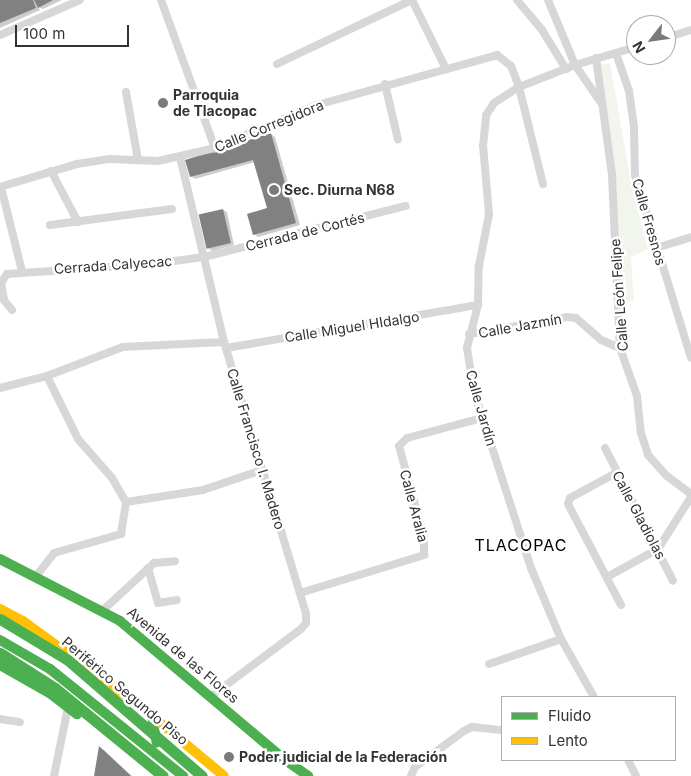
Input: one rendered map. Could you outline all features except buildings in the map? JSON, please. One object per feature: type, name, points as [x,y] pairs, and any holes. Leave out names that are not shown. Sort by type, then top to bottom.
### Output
[{"type":"main road","name":"Avenida de las Flores","points":[[0,559],[37,575],[120,621],[240,721],[244,728],[308,776]]},
{"type":"main road","points":[[0,609],[23,621],[152,716],[224,776]]},
{"type":"main road","name":"Periférico Segundo Piso","points":[[0,619],[68,660],[202,776]]},
{"type":"main road","points":[[0,624],[58,660],[196,776]]},
{"type":"main road","points":[[0,640],[50,669],[183,776]]},
{"type":"main road","points":[[0,653],[55,688],[163,776]]},
{"type":"main road","points":[[0,665],[51,694],[152,776]]},
{"type":"main road","points":[[51,694],[81,694]]},
{"type":"main road","points":[[152,716],[158,744]]},
{"type":"street","points":[[0,35],[80,0]]},
{"type":"street","points":[[161,0],[214,148]]},
{"type":"street","points":[[277,64],[412,0],[446,69]]},
{"type":"street","points":[[517,0],[542,30],[566,69]]},
{"type":"street","name":"Calle León Felipe","points":[[548,0],[575,65],[602,104]]},
{"type":"street","points":[[676,36],[690,32]]},
{"type":"street","name":"Calle Jardín","points":[[593,696],[561,638],[531,568],[482,418],[468,368],[469,334],[478,305],[481,246],[488,214],[482,126],[494,103],[519,87],[575,65],[626,50]]},
{"type":"street","name":"Calle Fresnos","points":[[616,53],[629,91],[634,128],[635,175],[691,358]]},
{"type":"street","name":"Calle Corregidora","points":[[1,187],[51,171],[110,159],[158,161],[214,148],[317,105],[385,84],[497,55],[511,66],[519,87]]},
{"type":"street","name":"Calle León Felipe","points":[[596,58],[612,175],[620,348],[637,396],[641,433],[648,455],[667,476],[691,494]]},
{"type":"street","points":[[385,84],[398,140]]},
{"type":"street","points":[[519,87],[543,184]]},
{"type":"street","points":[[126,92],[138,160]]},
{"type":"street","name":"Calle Francisco I. Madero","points":[[180,157],[225,345],[306,614],[306,622],[301,629],[210,697]]},
{"type":"street","points":[[51,171],[78,222]]},
{"type":"street","points":[[1,187],[22,271]]},
{"type":"street","name":"Cerrada de Cortés","points":[[204,257],[406,206]]},
{"type":"street","points":[[50,225],[172,209]]},
{"type":"street","points":[[656,248],[691,236]]},
{"type":"street","name":"Cerrada Calyecac","points":[[12,310],[4,300],[1,283],[7,274],[22,271],[153,264],[204,257]]},
{"type":"street","name":"Calle Miguel HIdalgo","points":[[0,388],[47,376],[124,347],[225,345],[478,305]]},
{"type":"street","name":"Calle Jazmín","points":[[469,334],[567,317],[576,318],[601,340],[620,348]]},
{"type":"street","points":[[47,376],[78,439],[112,478],[126,502]]},
{"type":"street","name":"Calle Aralia","points":[[300,592],[424,555],[424,538],[399,446],[407,438],[482,418]]},
{"type":"street","name":"Calle Gladiolas","points":[[605,448],[616,473],[674,582]]},
{"type":"street","points":[[126,502],[203,490],[262,470]]},
{"type":"street","points":[[616,473],[570,498],[568,504],[621,605]]},
{"type":"street","points":[[607,577],[658,549],[691,498]]},
{"type":"street","points":[[37,575],[54,553],[121,534],[124,528],[123,506],[126,502]]},
{"type":"street","points":[[102,611],[154,563],[175,561]]},
{"type":"street","points":[[148,568],[158,603],[177,600]]},
{"type":"street","points":[[489,664],[561,638]]},
{"type":"street","points":[[54,776],[68,707]]},
{"type":"street","points":[[0,719],[20,722]]},
{"type":"street","points":[[411,776],[415,767],[464,731],[472,727],[501,730]]},
{"type":"street","points":[[628,761],[636,776]]},
{"type":"shaded area","points":[[610,63],[631,183],[648,249],[631,257],[634,301],[620,303],[607,131],[593,67]]},
{"type":"traffic: fast","points":[[0,559],[120,621],[278,754]]},
{"type":"traffic: fast","points":[[0,619],[68,660],[202,776]]},
{"type":"traffic: fast","points":[[0,640],[50,669],[183,776]]},
{"type":"traffic: fast","points":[[0,653],[55,688],[163,776]]},
{"type":"traffic: fast","points":[[0,665],[51,694],[77,714]]},
{"type":"traffic: fast","points":[[152,716],[157,743]]},
{"type":"traffic: fast","points":[[274,752],[308,776]]},
{"type":"traffic: slow","points":[[0,609],[23,621],[64,651]]},
{"type":"traffic: slow","points":[[77,661],[140,706],[224,776]]},
{"type":"place","name":"Parroquia de Tlacopac","points":[[163,103]]},
{"type":"place","name":"Sec. Diurna N68","points":[[274,190]]},
{"type":"place","name":"Poder judicial de la Federación","points":[[229,757]]},
{"type":"district","name":"TLACOPAC","points":[[521,545]]}]
